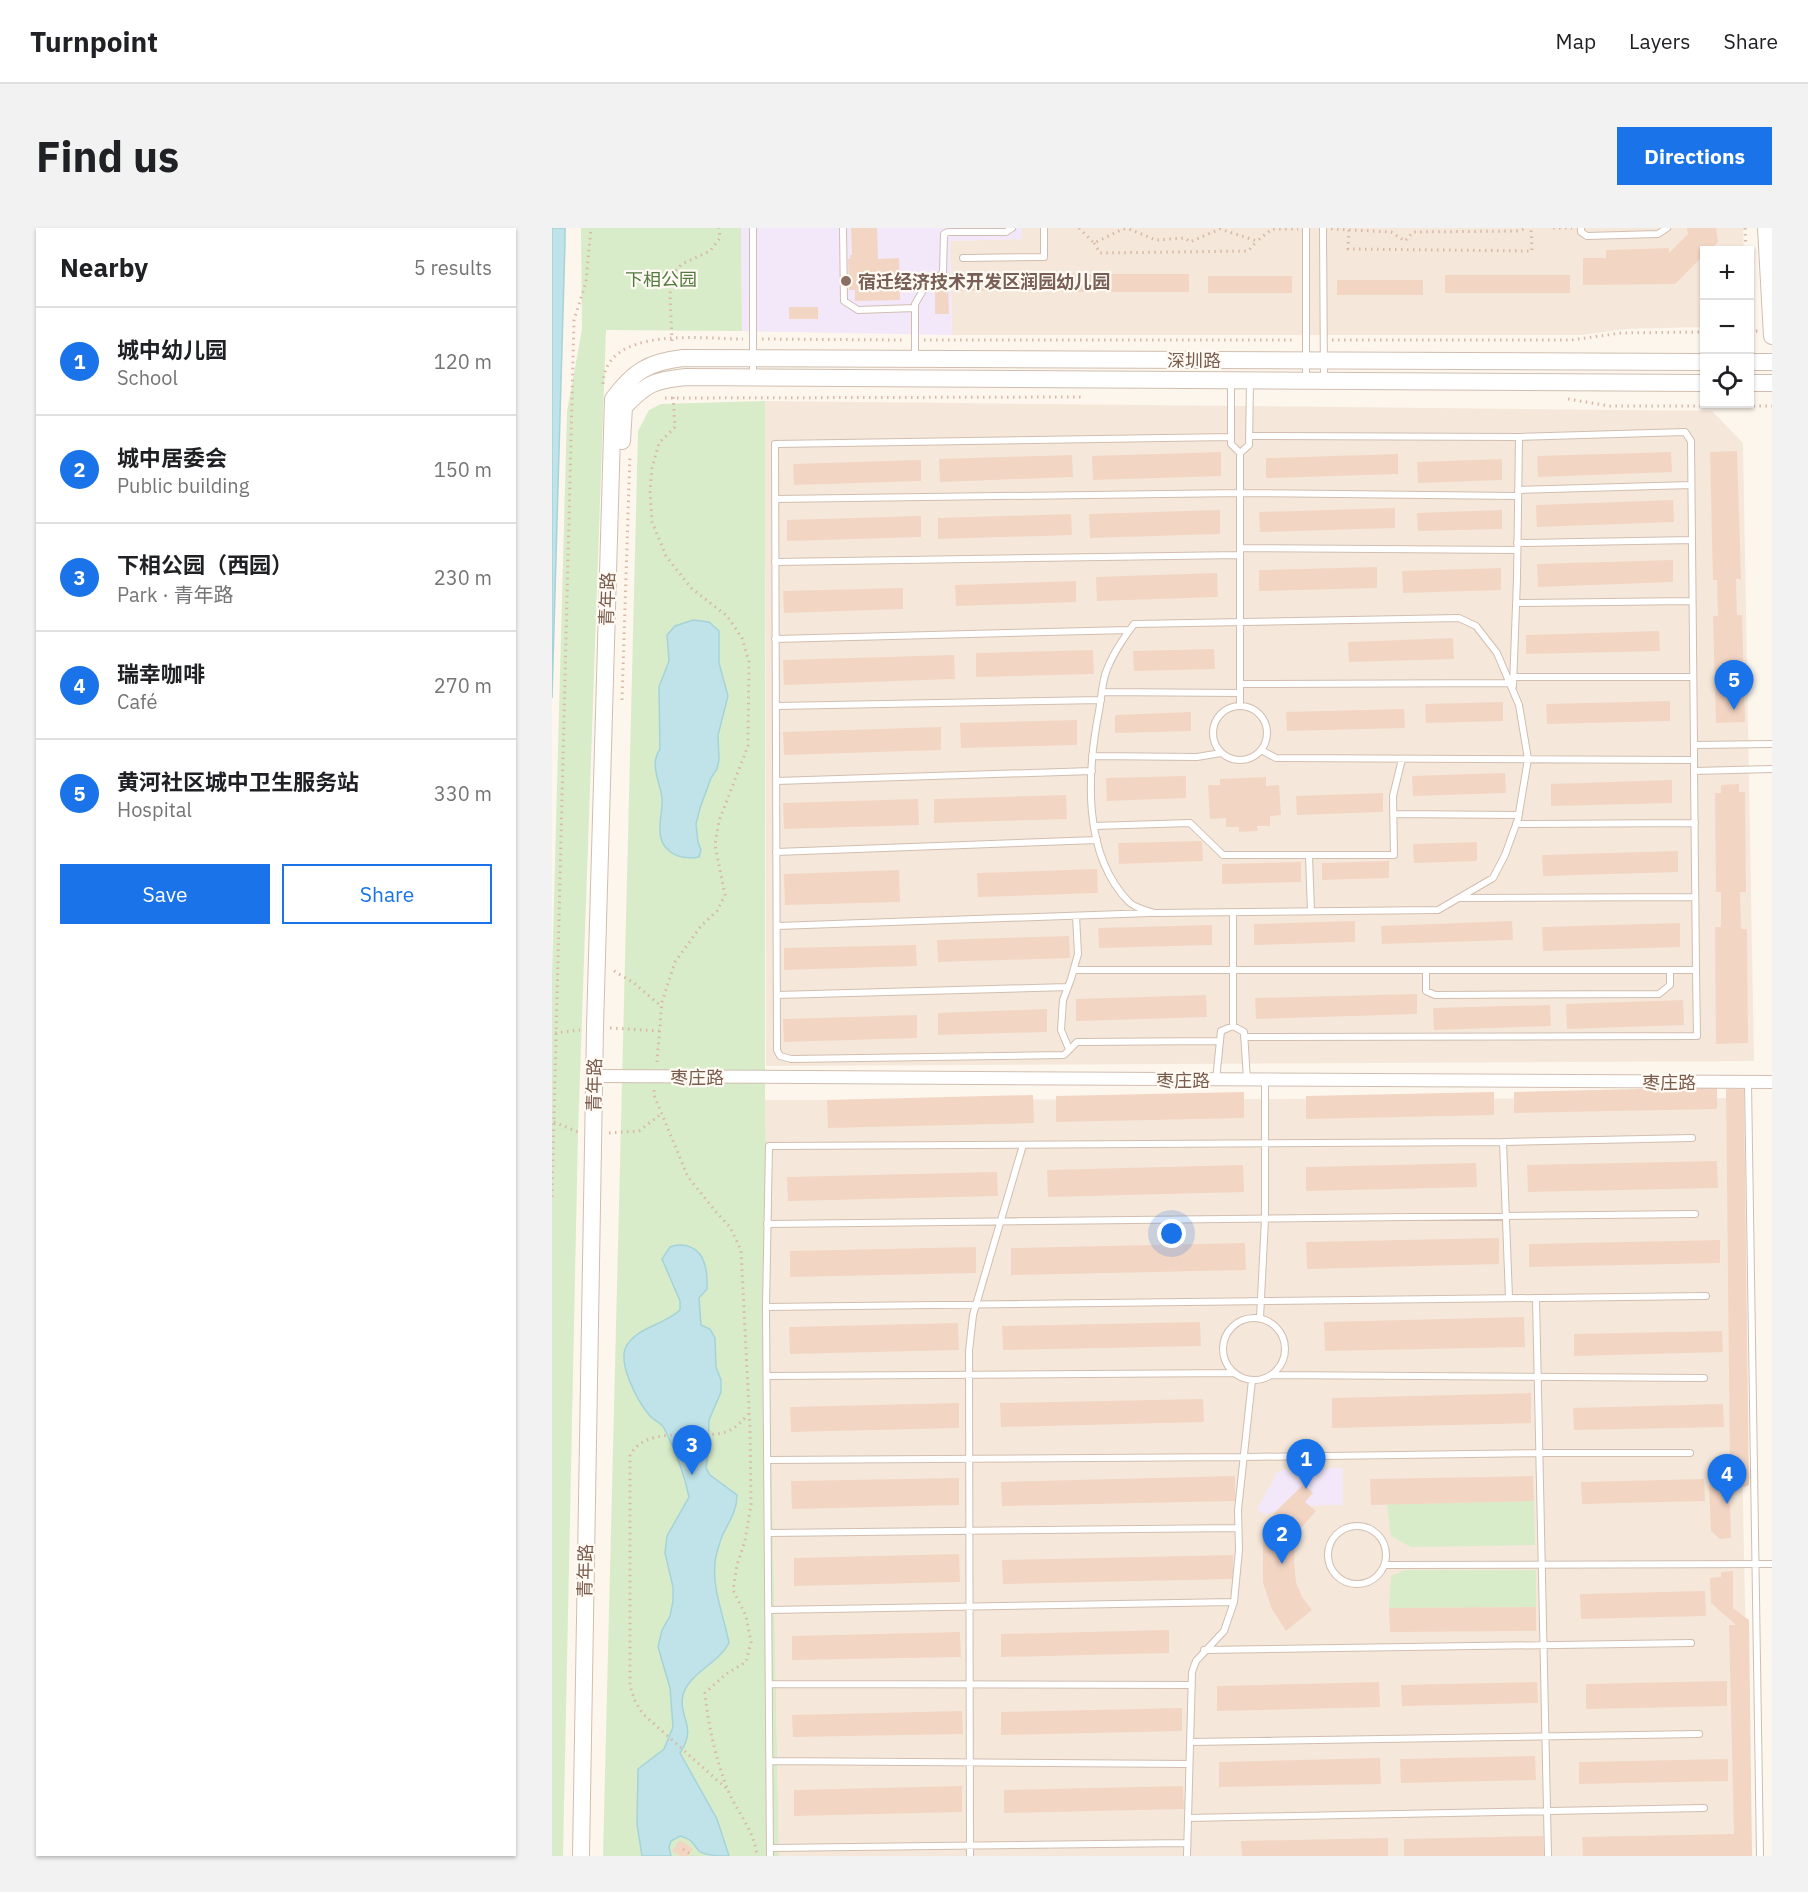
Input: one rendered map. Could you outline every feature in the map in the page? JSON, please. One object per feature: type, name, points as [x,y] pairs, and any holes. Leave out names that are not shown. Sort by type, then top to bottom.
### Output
[{"type":"street","points":[[1766,228],[1772,336]]},
{"type":"street","name":"深圳路","points":[[677,359],[1700,362]]},
{"type":"street","name":"青年路","points":[[581,1856],[613,399],[632,375],[649,366],[677,359]]},
{"type":"street","points":[[1754,362],[1772,362]]},
{"type":"street","name":"深圳路","points":[[679,378],[1700,383]]},
{"type":"street","name":"青年路","points":[[590,1856],[599,1076],[618,517],[624,407],[642,389],[657,382],[679,378]]},
{"type":"street","points":[[1754,383],[1772,383]]},
{"type":"street","name":"枣庄路","points":[[599,1076],[1216,1081],[1772,1082]]},
{"type":"lane","points":[[753,228],[753,378]]},
{"type":"lane","points":[[843,228],[844,301],[858,309],[915,308]]},
{"type":"lane","points":[[915,359],[915,308],[922,292],[943,273],[944,234],[948,232],[1006,232],[1012,228]]},
{"type":"lane","points":[[963,258],[1044,257],[1044,228]]},
{"type":"lane","points":[[1306,228],[1306,381]]},
{"type":"lane","points":[[1323,228],[1324,381]]},
{"type":"lane","points":[[1581,228],[1581,232],[1587,236],[1658,234],[1666,228]]},
{"type":"lane","points":[[1231,380],[1230,444],[1240,453],[1240,706]]},
{"type":"lane","points":[[1240,453],[1249,445],[1250,380]]},
{"type":"lane","points":[[1244,1037],[1697,1036],[1691,441],[1685,432],[1519,437],[1249,436]]},
{"type":"lane","points":[[1220,1041],[1077,1042],[1064,1055],[791,1059],[780,1056],[777,1050],[775,444],[1230,437]]},
{"type":"lane","points":[[1512,683],[1519,437]]},
{"type":"lane","points":[[775,499],[1240,493],[1517,493],[1691,484]]},
{"type":"lane","points":[[775,562],[1517,546],[1692,540]]},
{"type":"lane","points":[[1516,603],[1692,601]]},
{"type":"lane","points":[[777,926],[1154,913],[1438,910],[1493,878],[1505,855],[1516,824],[1528,759],[1519,705],[1512,683],[1497,653],[1476,626],[1459,618],[1134,624],[1122,639],[1105,675],[1092,756],[1091,813],[1097,840],[1114,882],[1131,904],[1154,913]]},
{"type":"lane","points":[[776,639],[1129,630]]},
{"type":"lane","points":[[1240,684],[1512,683],[1693,677]]},
{"type":"lane","points":[[1102,692],[1240,693]]},
{"type":"lane","points":[[776,705],[1101,700]]},
{"type":"lane","points":[[1092,756],[1197,757],[1221,753],[1238,760],[1255,756],[1266,742],[1266,725],[1255,711],[1240,706],[1230,708],[1216,720],[1213,737],[1221,753]]},
{"type":"lane","points":[[1694,745],[1772,744]]},
{"type":"lane","points":[[1262,750],[1276,758],[1694,760]]},
{"type":"lane","points":[[1094,826],[1190,823],[1223,855],[1394,855],[1393,796],[1402,759]]},
{"type":"lane","points":[[1694,771],[1772,769]]},
{"type":"lane","points":[[776,781],[1092,771]]},
{"type":"lane","points":[[1393,814],[1518,815]]},
{"type":"lane","points":[[1516,824],[1695,822]]},
{"type":"lane","points":[[776,852],[1097,840]]},
{"type":"lane","points":[[1309,855],[1311,912]]},
{"type":"lane","points":[[1461,898],[1695,897]]},
{"type":"lane","points":[[1233,913],[1233,1026]]},
{"type":"lane","points":[[1069,1049],[1061,1030],[1062,1000],[1078,954],[1076,916]]},
{"type":"lane","points":[[1074,969],[1696,970]]},
{"type":"lane","points":[[1426,969],[1426,992],[1435,995],[1659,994],[1670,984],[1670,970]]},
{"type":"lane","points":[[777,995],[1068,987]]},
{"type":"lane","points":[[1233,1026],[1244,1032],[1247,1081]]},
{"type":"lane","points":[[1216,1081],[1221,1031],[1233,1026]]},
{"type":"lane","points":[[1260,1318],[1265,1219],[1265,1081]]},
{"type":"lane","points":[[1749,1082],[1760,1856]]},
{"type":"lane","points":[[770,1856],[766,1307],[769,1146],[1503,1142],[1692,1138]]},
{"type":"lane","points":[[1503,1142],[1509,1298]]},
{"type":"lane","points":[[970,1856],[969,1351],[976,1304],[1023,1145]]},
{"type":"lane","points":[[767,1224],[1695,1214]]},
{"type":"lane","points":[[766,1307],[1706,1296]]},
{"type":"lane","points":[[1536,1298],[1548,1856]]},
{"type":"lane","points":[[1249,1318],[1260,1318],[1270,1322],[1278,1329],[1283,1338],[1284,1359],[1271,1375],[1262,1379],[1242,1378],[1234,1373],[1223,1356],[1222,1346],[1230,1328],[1249,1318]]},
{"type":"lane","points":[[767,1376],[1234,1373]]},
{"type":"lane","points":[[1271,1375],[1704,1378]]},
{"type":"lane","points":[[1187,1856],[1192,1672],[1204,1650],[1224,1630],[1234,1602],[1239,1550],[1238,1510],[1252,1380]]},
{"type":"lane","points":[[768,1460],[1690,1453]]},
{"type":"lane","points":[[1353,1526],[1363,1527],[1372,1530],[1380,1537],[1386,1555],[1384,1565],[1380,1573],[1365,1584],[1346,1582],[1331,1570],[1327,1552],[1335,1535],[1343,1529],[1353,1526]]},
{"type":"lane","points":[[768,1533],[1238,1528]]},
{"type":"lane","points":[[1384,1565],[1772,1564]]},
{"type":"lane","points":[[769,1610],[1234,1602]]},
{"type":"lane","points":[[1204,1650],[1691,1643]]},
{"type":"lane","points":[[769,1684],[1192,1685]]},
{"type":"lane","points":[[1190,1742],[1699,1734]]},
{"type":"lane","points":[[770,1761],[1189,1764]]},
{"type":"lane","points":[[1188,1818],[1704,1808]]},
{"type":"lane","points":[[770,1848],[1187,1843]]},
{"type":"path","points":[[552,1197],[574,320],[586,282],[591,228]]},
{"type":"path","points":[[677,359],[670,295],[672,274],[682,264],[710,251],[720,238],[719,228]]},
{"type":"path","points":[[1349,229],[1348,249],[1532,251],[1531,228]]},
{"type":"path","points":[[1553,228],[1574,228]]},
{"type":"path","points":[[1745,228],[1746,246]]},
{"type":"path","points":[[1094,243],[1100,253],[1248,251],[1257,241]]},
{"type":"path","points":[[679,378],[674,397],[675,427],[660,443],[652,468],[650,492],[652,522],[666,556],[692,588],[727,616],[742,638],[749,662],[748,746],[718,820],[715,845],[724,895],[717,911],[701,926],[675,963],[662,1007],[654,1095],[688,1177],[730,1227],[741,1250],[751,1504],[733,1590],[746,1616],[752,1642],[746,1662],[712,1684],[705,1693],[707,1717],[727,1789],[756,1845],[757,1856]]},
{"type":"path","points":[[664,398],[1087,397]]},
{"type":"path","points":[[1567,399],[1610,406],[1772,406]]},
{"type":"path","points":[[622,704],[630,452]]},
{"type":"path","points":[[613,982],[614,961]]},
{"type":"path","points":[[614,970],[634,983],[662,1007]]},
{"type":"path","points":[[612,1028],[612,1038]]},
{"type":"path","points":[[727,1789],[643,1714],[630,1686],[630,1456],[634,1446],[660,1436],[723,1433],[740,1424],[749,1413]]},
{"type":"path","points":[[683,1849],[693,1856]]},
{"type":"shaded area","name":"宿迁经济技术开发区润园幼儿园","points":[[741,228],[1022,228],[1022,239],[950,241],[952,335],[742,331]]},
{"type":"shaded area","points":[[1022,228],[1743,228],[1744,246],[1700,246],[1700,327],[1626,329],[1582,335],[952,335],[950,241],[1022,239]]},
{"type":"shaded area","points":[[765,401],[1712,411],[1743,443],[1754,1061],[766,1066]]},
{"type":"shaded area","points":[[1735,1098],[1750,1856],[779,1856],[765,1100]]},
{"type":"shaded area","points":[[1343,1468],[1343,1505],[1293,1506],[1266,1515],[1257,1510],[1277,1472],[1288,1469]]},
{"type":"green space","name":"下相公园","points":[[581,228],[741,228],[742,331],[606,330],[578,1132],[563,1856],[552,1856],[552,975],[567,412],[582,329]]},
{"type":"green space","points":[[765,401],[765,1100],[779,1856],[603,1856],[638,431],[649,410],[661,404]]},
{"type":"green space","points":[[1534,1501],[1535,1545],[1411,1547],[1391,1536],[1387,1504]]},
{"type":"green space","points":[[1406,1570],[1536,1570],[1536,1607],[1389,1608],[1391,1576]]},
{"type":"water","points":[[552,228],[565,228],[565,241],[552,698]]},
{"type":"water","points":[[693,620],[709,622],[719,631],[719,663],[728,696],[718,735],[717,769],[711,778],[696,824],[701,850],[699,857],[691,858],[670,852],[662,842],[660,826],[662,798],[655,761],[660,749],[659,687],[669,661],[667,635],[675,626]]},
{"type":"water","points":[[677,1245],[693,1248],[699,1253],[705,1265],[707,1289],[699,1298],[701,1325],[710,1329],[715,1338],[716,1367],[721,1380],[721,1392],[709,1420],[706,1468],[710,1475],[737,1495],[734,1511],[721,1539],[715,1567],[716,1589],[729,1643],[686,1688],[682,1703],[688,1729],[685,1744],[680,1753],[717,1819],[729,1856],[702,1853],[690,1840],[680,1836],[671,1841],[669,1847],[671,1856],[642,1856],[637,1824],[638,1769],[664,1749],[673,1727],[670,1688],[658,1647],[673,1601],[673,1587],[665,1553],[667,1536],[689,1497],[679,1461],[664,1428],[645,1410],[630,1382],[624,1352],[632,1339],[680,1310],[680,1301],[662,1259],[670,1247]]},
{"type":"building","points":[[851,228],[877,228],[878,259],[899,258],[900,300],[855,301],[855,290],[849,290],[848,259],[852,255]]},
{"type":"building","points":[[1687,228],[1716,228],[1718,242],[1714,246],[1700,246],[1700,259],[1675,284],[1583,285],[1583,258],[1606,258],[1606,250],[1669,248],[1669,253],[1688,234]]},
{"type":"building","points":[[955,273],[1041,274],[1041,291],[955,291]]},
{"type":"building","points":[[1062,274],[1189,274],[1189,292],[1062,292]]},
{"type":"building","points":[[1445,275],[1570,275],[1570,293],[1445,293]]},
{"type":"building","points":[[1208,276],[1292,276],[1292,293],[1208,293]]},
{"type":"building","points":[[1337,280],[1423,280],[1423,295],[1337,295]]},
{"type":"building","points":[[948,286],[949,314],[935,314],[935,287]]},
{"type":"building","points":[[789,307],[818,307],[818,319],[789,319]]},
{"type":"building","points":[[1737,451],[1741,579],[1736,579],[1737,615],[1742,615],[1745,722],[1716,723],[1713,616],[1718,616],[1717,580],[1713,580],[1710,452]]},
{"type":"building","points":[[1221,452],[1221,476],[1093,480],[1092,456]]},
{"type":"building","points":[[1671,452],[1672,472],[1538,477],[1537,456]]},
{"type":"building","points":[[1398,454],[1398,474],[1266,478],[1266,458]]},
{"type":"building","points":[[1072,455],[1073,477],[940,482],[939,459]]},
{"type":"building","points":[[1502,459],[1502,480],[1418,483],[1417,462]]},
{"type":"building","points":[[921,460],[921,481],[794,485],[793,464]]},
{"type":"building","points":[[1673,500],[1674,522],[1537,527],[1536,505]]},
{"type":"building","points":[[1395,508],[1395,528],[1260,532],[1259,512]]},
{"type":"building","points":[[1220,510],[1220,534],[1090,538],[1089,514]]},
{"type":"building","points":[[1502,510],[1502,529],[1418,531],[1417,513]]},
{"type":"building","points":[[1071,514],[1072,535],[938,539],[938,518]]},
{"type":"building","points":[[921,516],[921,537],[787,541],[787,520]]},
{"type":"building","points":[[1673,560],[1673,582],[1538,587],[1537,564]]},
{"type":"building","points":[[1377,567],[1377,588],[1259,591],[1259,570]]},
{"type":"building","points":[[1501,568],[1501,590],[1403,593],[1402,571]]},
{"type":"building","points":[[1217,573],[1218,597],[1097,601],[1096,577]]},
{"type":"building","points":[[1076,581],[1076,602],[956,606],[955,585]]},
{"type":"building","points":[[903,588],[903,609],[784,613],[783,591]]},
{"type":"building","points":[[1659,631],[1660,651],[1526,654],[1526,635]]},
{"type":"building","points":[[1453,638],[1454,659],[1349,662],[1348,642]]},
{"type":"building","points":[[1214,649],[1215,669],[1134,671],[1133,651]]},
{"type":"building","points":[[1093,650],[1094,674],[976,677],[976,653]]},
{"type":"building","points":[[954,655],[955,679],[784,685],[783,660]]},
{"type":"building","points":[[1670,701],[1670,721],[1547,724],[1546,704]]},
{"type":"building","points":[[1503,702],[1503,721],[1426,723],[1425,704]]},
{"type":"building","points":[[1404,709],[1405,728],[1287,731],[1286,712]]},
{"type":"building","points":[[1191,712],[1191,731],[1115,733],[1115,715]]},
{"type":"building","points":[[1077,720],[1077,745],[961,748],[960,723]]},
{"type":"building","points":[[941,727],[941,750],[784,755],[783,732]]},
{"type":"building","points":[[1505,773],[1506,793],[1413,796],[1412,776]]},
{"type":"building","points":[[1186,776],[1186,798],[1107,801],[1106,778]]},
{"type":"building","points":[[1266,777],[1266,786],[1279,785],[1281,815],[1270,816],[1270,826],[1257,826],[1258,831],[1239,832],[1239,827],[1226,827],[1226,818],[1210,819],[1208,785],[1220,785],[1220,779]]},
{"type":"building","points":[[1672,780],[1672,803],[1551,806],[1551,784]]},
{"type":"building","points":[[1739,784],[1739,792],[1745,792],[1746,892],[1740,892],[1741,929],[1747,929],[1748,1043],[1716,1044],[1715,927],[1721,927],[1721,892],[1716,892],[1715,793],[1721,793],[1721,785]]},
{"type":"building","points":[[1383,793],[1383,812],[1297,815],[1296,796]]},
{"type":"building","points":[[1066,795],[1067,819],[934,823],[934,799]]},
{"type":"building","points":[[918,799],[919,825],[784,829],[783,803]]},
{"type":"building","points":[[1202,841],[1203,861],[1119,864],[1118,843]]},
{"type":"building","points":[[1477,842],[1477,861],[1414,863],[1413,844]]},
{"type":"building","points":[[1678,851],[1678,872],[1543,876],[1542,855]]},
{"type":"building","points":[[1389,861],[1389,878],[1322,880],[1322,863]]},
{"type":"building","points":[[1301,862],[1301,882],[1222,884],[1222,864]]},
{"type":"building","points":[[1097,869],[1098,893],[978,897],[977,873]]},
{"type":"building","points":[[899,870],[900,902],[785,905],[784,874]]},
{"type":"building","points":[[1355,921],[1355,942],[1254,945],[1254,924]]},
{"type":"building","points":[[1512,921],[1513,940],[1382,944],[1381,926]]},
{"type":"building","points":[[1680,923],[1680,947],[1543,951],[1542,927]]},
{"type":"building","points":[[1212,925],[1212,945],[1099,948],[1098,928]]},
{"type":"building","points":[[1069,936],[1070,958],[938,962],[937,940]]},
{"type":"building","points":[[916,945],[917,966],[784,970],[784,948]]},
{"type":"building","points":[[1417,994],[1417,1014],[1256,1019],[1255,998]]},
{"type":"building","points":[[1206,995],[1207,1017],[1076,1021],[1076,999]]},
{"type":"building","points":[[1683,1000],[1684,1025],[1567,1029],[1566,1004]]},
{"type":"building","points":[[1550,1005],[1551,1026],[1434,1030],[1433,1008]]},
{"type":"building","points":[[1047,1009],[1047,1032],[938,1035],[938,1013]]},
{"type":"building","points":[[917,1015],[917,1038],[784,1042],[783,1019]]},
{"type":"building","points":[[1717,1087],[1717,1109],[1514,1113],[1514,1092]]},
{"type":"building","points":[[1726,1089],[1744,1089],[1749,1485],[1738,1489],[1730,1500],[1731,1538],[1720,1539],[1711,1531],[1709,1485],[1730,1468]]},
{"type":"building","points":[[1244,1092],[1244,1118],[1056,1122],[1056,1096]]},
{"type":"building","points":[[1494,1092],[1494,1115],[1306,1119],[1306,1096]]},
{"type":"building","points":[[1033,1095],[1034,1123],[828,1128],[827,1100]]},
{"type":"building","points":[[1717,1161],[1718,1188],[1528,1192],[1527,1165]]},
{"type":"building","points":[[1476,1163],[1477,1187],[1306,1191],[1306,1167]]},
{"type":"building","points":[[1243,1165],[1244,1192],[1048,1197],[1047,1170]]},
{"type":"building","points":[[997,1172],[998,1196],[788,1201],[787,1177]]},
{"type":"building","points":[[1499,1238],[1499,1264],[1307,1269],[1306,1242]]},
{"type":"building","points":[[1720,1240],[1720,1263],[1529,1267],[1529,1244]]},
{"type":"building","points":[[1245,1243],[1246,1270],[1011,1275],[1011,1248]]},
{"type":"building","points":[[976,1247],[976,1273],[790,1277],[790,1251]]},
{"type":"building","points":[[1524,1317],[1525,1347],[1325,1351],[1324,1322]]},
{"type":"building","points":[[1200,1322],[1201,1346],[1003,1350],[1002,1326]]},
{"type":"building","points":[[958,1323],[959,1350],[790,1354],[789,1327]]},
{"type":"building","points":[[1722,1331],[1723,1352],[1574,1356],[1574,1334]]},
{"type":"building","points":[[1531,1393],[1531,1423],[1332,1428],[1332,1398]]},
{"type":"building","points":[[1203,1399],[1204,1422],[1001,1427],[1000,1403]]},
{"type":"building","points":[[959,1403],[959,1428],[791,1432],[790,1407]]},
{"type":"building","points":[[1723,1404],[1724,1427],[1574,1430],[1573,1408]]},
{"type":"building","points":[[1235,1476],[1235,1501],[1002,1506],[1001,1482]]},
{"type":"building","points":[[1533,1476],[1534,1501],[1371,1505],[1370,1479]]},
{"type":"building","points":[[959,1478],[959,1505],[792,1509],[791,1481]]},
{"type":"building","points":[[1704,1479],[1705,1501],[1582,1504],[1581,1482]]},
{"type":"building","points":[[1304,1484],[1313,1493],[1305,1502],[1316,1511],[1302,1527],[1295,1541],[1294,1563],[1296,1582],[1302,1597],[1312,1610],[1286,1631],[1272,1609],[1263,1583],[1263,1539],[1274,1513]]},
{"type":"building","points":[[959,1554],[960,1582],[794,1586],[794,1558]]},
{"type":"building","points":[[1233,1555],[1233,1579],[1003,1584],[1002,1560]]},
{"type":"building","points":[[1733,1571],[1733,1608],[1749,1620],[1752,1856],[1583,1856],[1582,1837],[1734,1834],[1729,1625],[1736,1625],[1711,1603],[1710,1578],[1721,1577],[1721,1572]]},
{"type":"building","points":[[1705,1591],[1706,1616],[1581,1619],[1580,1594]]},
{"type":"building","points":[[1536,1607],[1536,1631],[1390,1632],[1389,1608]]},
{"type":"building","points":[[1169,1630],[1169,1653],[1001,1657],[1001,1634]]},
{"type":"building","points":[[960,1632],[961,1657],[792,1660],[792,1636]]},
{"type":"building","points":[[1727,1681],[1727,1706],[1586,1709],[1586,1684]]},
{"type":"building","points":[[1379,1682],[1380,1707],[1217,1711],[1217,1686]]},
{"type":"building","points":[[1537,1682],[1538,1703],[1402,1706],[1401,1685]]},
{"type":"building","points":[[1182,1708],[1182,1731],[1001,1735],[1001,1712]]},
{"type":"building","points":[[962,1711],[963,1734],[793,1737],[792,1715]]},
{"type":"building","points":[[1535,1756],[1536,1780],[1401,1783],[1400,1759]]},
{"type":"building","points":[[1380,1758],[1381,1784],[1219,1787],[1219,1762]]},
{"type":"building","points":[[1728,1759],[1728,1781],[1579,1784],[1579,1762]]},
{"type":"building","points":[[962,1786],[962,1812],[794,1816],[794,1790]]},
{"type":"building","points":[[1183,1786],[1184,1809],[1004,1813],[1004,1790]]},
{"type":"building","points":[[1543,1836],[1544,1856],[1404,1856],[1404,1839]]},
{"type":"building","points":[[1388,1838],[1388,1856],[1242,1856],[1241,1841]]},
{"type":"building","points":[[680,1840],[693,1849],[688,1856],[680,1856],[672,1851]]},
{"type":"place","name":"宿迁经济技术开发区润园幼儿园","points":[[846,281]]},
{"type":"place","name":"黄河社区城中卫生服务站","points":[[1734,710]]},
{"type":"place","name":"下相公园（西园）","points":[[692,1475]]},
{"type":"place","name":"城中幼儿园","points":[[1306,1489]]},
{"type":"place","name":"瑞幸咖啡","points":[[1727,1504]]},
{"type":"place","name":"城中居委会","points":[[1282,1564]]}]
